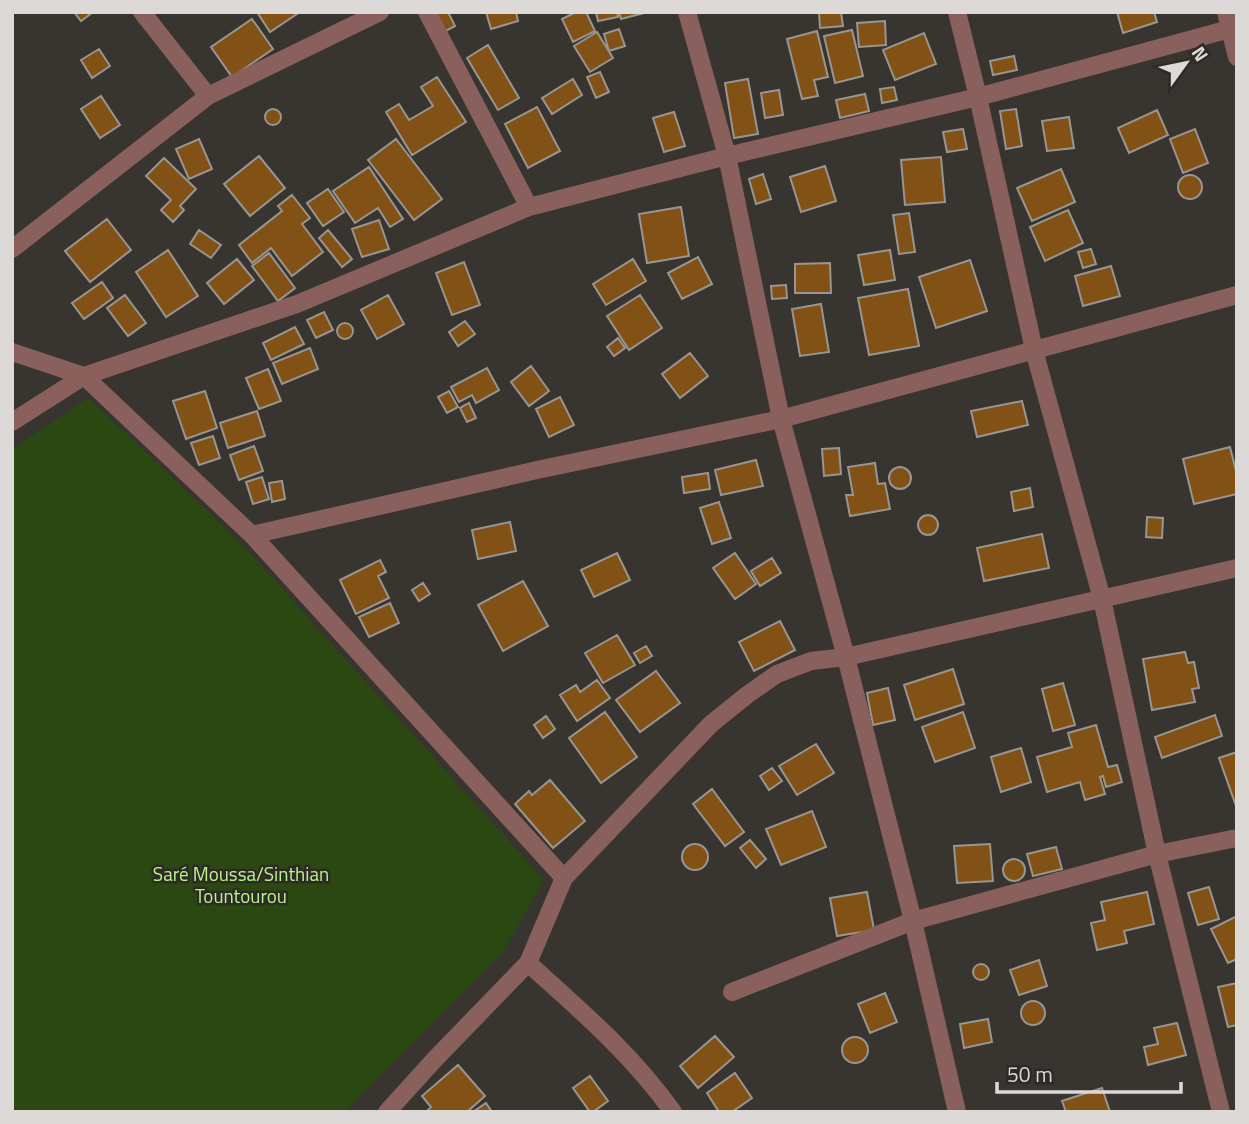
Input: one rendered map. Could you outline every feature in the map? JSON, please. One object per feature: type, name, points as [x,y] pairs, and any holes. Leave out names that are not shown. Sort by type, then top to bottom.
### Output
[{"type":"street","points":[[142,12],[208,96]]},
{"type":"street","points":[[12,249],[208,96],[380,12]]},
{"type":"street","points":[[428,12],[529,207]]},
{"type":"street","points":[[687,12],[727,156],[781,419],[846,657],[913,921],[957,1112]]},
{"type":"street","points":[[957,12],[1034,350],[1102,599],[1157,854],[1221,1112]]},
{"type":"street","points":[[12,422],[83,376],[297,304],[529,207],[727,156],[978,97],[1231,23],[1237,57]]},
{"type":"street","points":[[252,535],[537,470],[781,419],[1237,295]]},
{"type":"street","points":[[12,352],[83,376],[252,535],[564,878]]},
{"type":"street","points":[[387,1112],[528,963],[564,878],[711,724],[777,674],[811,661],[846,657],[1237,568]]},
{"type":"street","points":[[732,992],[913,921],[1157,854],[1237,838]]},
{"type":"street","points":[[528,963],[606,1033],[652,1082],[673,1112]]},
{"type":"green space","name":"Saré Moussa/Sinthian Tountourou","points":[[88,398],[240,542],[544,880],[503,952],[345,1112],[12,1112],[12,449]]},
{"type":"building","points":[[74,12],[93,12],[81,21]]},
{"type":"building","points":[[257,12],[296,12],[297,14],[270,32]]},
{"type":"building","points":[[434,12],[448,12],[455,26],[444,32]]},
{"type":"building","points":[[486,12],[516,12],[518,21],[491,29]]},
{"type":"building","points":[[576,12],[586,12],[595,31],[573,42],[562,19]]},
{"type":"building","points":[[596,12],[617,12],[618,17],[598,21]]},
{"type":"building","points":[[619,12],[648,12],[621,19]]},
{"type":"building","points":[[819,12],[841,12],[843,26],[820,28]]},
{"type":"building","points":[[1117,12],[1154,12],[1157,22],[1123,33]]},
{"type":"building","points":[[252,19],[273,49],[232,77],[211,47]]},
{"type":"building","points":[[885,21],[886,45],[859,47],[857,23]]},
{"type":"building","points":[[619,29],[625,46],[609,51],[604,34]]},
{"type":"building","points":[[852,30],[863,76],[835,83],[824,36]]},
{"type":"building","points":[[817,31],[828,77],[814,80],[818,96],[802,99],[787,39]]},
{"type":"building","points":[[597,32],[613,58],[590,72],[574,46]]},
{"type":"building","points":[[924,33],[936,64],[895,80],[883,50]]},
{"type":"building","points":[[488,45],[519,98],[498,110],[467,58]]},
{"type":"building","points":[[99,49],[110,66],[92,78],[81,60]]},
{"type":"building","points":[[1014,56],[1017,70],[993,75],[990,61]]},
{"type":"building","points":[[600,72],[609,92],[596,98],[587,77]]},
{"type":"building","points":[[437,77],[466,122],[412,155],[386,112],[399,104],[409,120],[433,106],[421,87]]},
{"type":"building","points":[[573,79],[582,95],[552,114],[542,98]]},
{"type":"building","points":[[748,79],[758,134],[734,138],[725,83]]},
{"type":"building","points":[[894,87],[897,100],[882,103],[880,89]]},
{"type":"building","points":[[779,90],[783,115],[765,118],[761,93]]},
{"type":"building","points":[[865,94],[869,111],[840,118],[836,100]]},
{"type":"building","points":[[101,96],[120,125],[100,138],[81,109]]},
{"type":"building","points":[[537,107],[560,151],[528,168],[505,124]]},
{"type":"building","points":[[270,109],[276,109],[281,117],[279,123],[270,125],[265,120],[265,114]]},
{"type":"building","points":[[1016,109],[1022,146],[1006,149],[1000,111]]},
{"type":"building","points":[[1157,110],[1168,135],[1129,153],[1118,128]]},
{"type":"building","points":[[674,112],[685,146],[664,152],[653,118]]},
{"type":"building","points":[[1069,117],[1074,148],[1047,151],[1042,121]]},
{"type":"building","points":[[963,129],[967,149],[947,152],[943,132]]},
{"type":"building","points":[[1195,129],[1208,163],[1183,173],[1170,139]]},
{"type":"building","points":[[199,139],[212,169],[189,179],[176,149]]},
{"type":"building","points":[[396,139],[442,199],[414,220],[368,160]]},
{"type":"building","points":[[259,156],[285,188],[250,216],[224,184]]},
{"type":"building","points":[[941,157],[945,202],[905,205],[901,160]]},
{"type":"building","points":[[164,158],[196,189],[180,206],[184,210],[173,222],[161,210],[171,200],[146,176]]},
{"type":"building","points":[[825,166],[836,201],[801,212],[790,177]]},
{"type":"building","points":[[369,167],[403,219],[390,227],[378,208],[355,223],[333,191]]},
{"type":"building","points":[[1061,169],[1075,202],[1032,221],[1017,188]]},
{"type":"building","points":[[763,174],[771,199],[756,204],[749,179]]},
{"type":"building","points":[[1190,175],[1199,178],[1202,187],[1199,196],[1190,199],[1181,196],[1178,187],[1181,178]]},
{"type":"building","points":[[328,189],[344,212],[323,226],[307,203]]},
{"type":"building","points":[[292,195],[310,218],[302,224],[323,252],[292,276],[271,248],[252,263],[239,245],[282,211],[278,206]]},
{"type":"building","points":[[681,207],[689,256],[647,263],[639,214]]},
{"type":"building","points":[[1068,210],[1083,243],[1045,261],[1030,227]]},
{"type":"building","points":[[909,213],[915,252],[899,254],[893,215]]},
{"type":"building","points":[[107,219],[131,250],[90,282],[65,251]]},
{"type":"building","points":[[379,220],[389,249],[362,257],[352,229]]},
{"type":"building","points":[[199,230],[221,245],[211,258],[190,244]]},
{"type":"building","points":[[328,230],[352,259],[342,267],[319,238]]},
{"type":"building","points":[[1091,249],[1096,264],[1083,268],[1078,252]]},
{"type":"building","points":[[168,250],[198,296],[166,317],[136,272]]},
{"type":"building","points":[[890,250],[895,280],[864,285],[858,255]]},
{"type":"building","points":[[269,253],[295,288],[278,301],[252,266]]},
{"type":"building","points":[[698,257],[712,284],[682,299],[668,273]]},
{"type":"building","points":[[237,259],[254,280],[224,304],[207,283]]},
{"type":"building","points":[[633,259],[646,281],[606,305],[593,284]]},
{"type":"building","points":[[970,260],[987,311],[936,328],[919,277]]},
{"type":"building","points":[[464,262],[480,305],[452,315],[436,273]]},
{"type":"building","points":[[830,263],[831,293],[795,293],[795,264]]},
{"type":"building","points":[[1111,266],[1120,296],[1083,306],[1075,276]]},
{"type":"building","points":[[102,282],[113,298],[84,319],[72,303]]},
{"type":"building","points":[[786,285],[787,298],[772,299],[771,286]]},
{"type":"building","points":[[908,289],[919,346],[869,355],[858,298]]},
{"type":"building","points":[[125,295],[146,323],[128,336],[107,308]]},
{"type":"building","points":[[388,295],[404,324],[377,339],[361,310]]},
{"type":"building","points":[[640,295],[662,328],[629,350],[607,316]]},
{"type":"building","points":[[821,304],[829,352],[800,356],[792,309]]},
{"type":"building","points":[[324,312],[333,330],[316,338],[307,320]]},
{"type":"building","points":[[465,321],[475,334],[458,346],[449,332]]},
{"type":"building","points":[[345,323],[351,325],[351,337],[345,339],[339,337],[337,331],[339,325]]},
{"type":"building","points":[[295,327],[304,344],[271,360],[263,343]]},
{"type":"building","points":[[618,338],[625,348],[614,356],[607,347]]},
{"type":"building","points":[[310,348],[318,369],[282,384],[273,363]]},
{"type":"building","points":[[690,353],[708,376],[680,398],[662,374]]},
{"type":"building","points":[[531,366],[549,391],[529,406],[511,382]]},
{"type":"building","points":[[487,368],[499,390],[476,403],[472,395],[459,402],[451,387]]},
{"type":"building","points":[[268,369],[281,401],[259,409],[246,378]]},
{"type":"building","points":[[205,391],[217,428],[186,439],[173,401]]},
{"type":"building","points":[[449,391],[458,407],[447,413],[438,397]]},
{"type":"building","points":[[560,397],[574,425],[549,437],[536,409]]},
{"type":"building","points":[[1022,401],[1028,425],[977,437],[971,411]]},
{"type":"building","points":[[469,403],[476,418],[467,422],[460,408]]},
{"type":"building","points":[[257,411],[265,436],[228,448],[220,423]]},
{"type":"building","points":[[213,436],[220,458],[199,465],[191,443]]},
{"type":"building","points":[[254,446],[263,471],[239,480],[230,455]]},
{"type":"building","points":[[1230,447],[1237,475],[1237,494],[1194,504],[1183,459]]},
{"type":"building","points":[[839,448],[841,474],[824,476],[822,449]]},
{"type":"building","points":[[756,460],[763,486],[721,495],[715,470]]},
{"type":"building","points":[[875,463],[878,484],[885,483],[890,509],[850,516],[846,495],[853,495],[848,467]]},
{"type":"building","points":[[896,467],[904,467],[911,474],[911,482],[904,489],[896,489],[889,482],[889,474]]},
{"type":"building","points":[[708,473],[710,489],[684,493],[682,477]]},
{"type":"building","points":[[262,477],[269,499],[253,504],[246,482]]},
{"type":"building","points":[[282,481],[285,499],[272,502],[269,483]]},
{"type":"building","points":[[1030,488],[1033,507],[1014,511],[1011,492]]},
{"type":"building","points":[[719,502],[731,538],[712,544],[700,508]]},
{"type":"building","points":[[928,515],[935,518],[938,525],[935,532],[928,535],[921,532],[918,525],[921,518]]},
{"type":"building","points":[[1147,517],[1163,518],[1162,538],[1146,537]]},
{"type":"building","points":[[510,522],[516,551],[478,559],[472,530]]},
{"type":"building","points":[[1042,534],[1049,568],[984,581],[977,548]]},
{"type":"building","points":[[617,553],[630,580],[594,597],[581,570]]},
{"type":"building","points":[[735,553],[756,584],[735,599],[713,568]]},
{"type":"building","points":[[772,558],[781,573],[760,586],[751,571]]},
{"type":"building","points":[[380,560],[386,572],[378,576],[389,598],[356,614],[340,580]]},
{"type":"building","points":[[523,581],[548,626],[503,651],[478,605]]},
{"type":"building","points":[[423,583],[430,594],[419,601],[412,590]]},
{"type":"building","points":[[390,603],[399,623],[369,637],[359,617]]},
{"type":"building","points":[[780,621],[795,650],[754,671],[739,642]]},
{"type":"building","points":[[617,635],[635,665],[603,683],[585,653]]},
{"type":"building","points":[[646,646],[652,656],[640,663],[634,653]]},
{"type":"building","points":[[1185,652],[1188,663],[1194,662],[1199,688],[1192,689],[1195,702],[1152,710],[1143,659]]},
{"type":"building","points":[[953,669],[964,704],[915,720],[904,685]]},
{"type":"building","points":[[656,671],[680,703],[640,732],[616,700]]},
{"type":"building","points":[[597,680],[610,698],[577,721],[560,695],[576,685],[580,692]]},
{"type":"building","points":[[1063,683],[1075,725],[1053,731],[1042,689]]},
{"type":"building","points":[[888,688],[895,720],[873,725],[867,693]]},
{"type":"building","points":[[605,712],[637,757],[601,783],[569,738]]},
{"type":"building","points":[[963,712],[975,748],[935,762],[922,727]]},
{"type":"building","points":[[1215,715],[1222,736],[1162,758],[1155,737]]},
{"type":"building","points":[[546,716],[555,729],[543,738],[534,725]]},
{"type":"building","points":[[1096,725],[1108,767],[1117,765],[1122,782],[1106,787],[1103,776],[1100,777],[1105,794],[1085,800],[1080,782],[1047,792],[1037,757],[1072,747],[1068,733]]},
{"type":"building","points":[[816,744],[834,773],[797,795],[779,766]]},
{"type":"building","points":[[1021,748],[1031,782],[1001,792],[991,757]]},
{"type":"building","points":[[1237,752],[1237,806],[1236,806],[1219,758]]},
{"type":"building","points":[[772,768],[782,781],[769,790],[760,776]]},
{"type":"building","points":[[550,780],[585,821],[553,848],[515,804],[529,791],[532,795]]},
{"type":"building","points":[[712,789],[744,832],[725,846],[693,804]]},
{"type":"building","points":[[812,811],[826,847],[781,865],[766,829]]},
{"type":"building","points":[[750,840],[766,859],[756,868],[740,848]]},
{"type":"building","points":[[695,844],[704,848],[708,857],[704,866],[695,870],[686,866],[682,857],[686,848]]},
{"type":"building","points":[[990,844],[993,881],[957,883],[954,846]]},
{"type":"building","points":[[1056,847],[1062,869],[1033,876],[1027,854]]},
{"type":"building","points":[[1014,859],[1022,862],[1025,870],[1022,878],[1014,881],[1006,878],[1003,870],[1006,862]]},
{"type":"building","points":[[1209,887],[1219,919],[1198,925],[1188,893]]},
{"type":"building","points":[[867,892],[874,930],[837,936],[830,898]]},
{"type":"building","points":[[1147,892],[1154,924],[1124,931],[1127,943],[1097,950],[1091,923],[1105,920],[1101,902]]},
{"type":"building","points":[[1237,916],[1237,959],[1228,963],[1211,929]]},
{"type":"building","points":[[1039,960],[1047,986],[1019,995],[1010,970]]},
{"type":"building","points":[[978,964],[984,964],[989,972],[987,978],[978,980],[973,975],[973,969]]},
{"type":"building","points":[[1237,983],[1237,1025],[1228,1027],[1218,987]]},
{"type":"building","points":[[885,993],[897,1022],[870,1033],[858,1004]]},
{"type":"building","points":[[1033,1001],[1041,1005],[1045,1013],[1041,1021],[1033,1025],[1025,1021],[1021,1013],[1025,1005]]},
{"type":"building","points":[[988,1019],[992,1042],[964,1048],[960,1024]]},
{"type":"building","points":[[1177,1023],[1186,1055],[1148,1065],[1144,1047],[1158,1044],[1154,1028]]},
{"type":"building","points":[[715,1036],[734,1057],[698,1088],[680,1066]]},
{"type":"building","points":[[855,1037],[864,1041],[868,1050],[864,1059],[855,1063],[846,1059],[842,1050],[846,1041]]},
{"type":"building","points":[[458,1065],[485,1096],[467,1112],[426,1112],[431,1107],[422,1096]]},
{"type":"building","points":[[735,1073],[752,1098],[732,1112],[719,1112],[707,1093]]},
{"type":"building","points":[[590,1076],[608,1101],[593,1112],[590,1112],[573,1088]]},
{"type":"building","points":[[1102,1088],[1110,1112],[1066,1112],[1062,1101]]},
{"type":"building","points":[[486,1103],[492,1112],[473,1112]]}]
